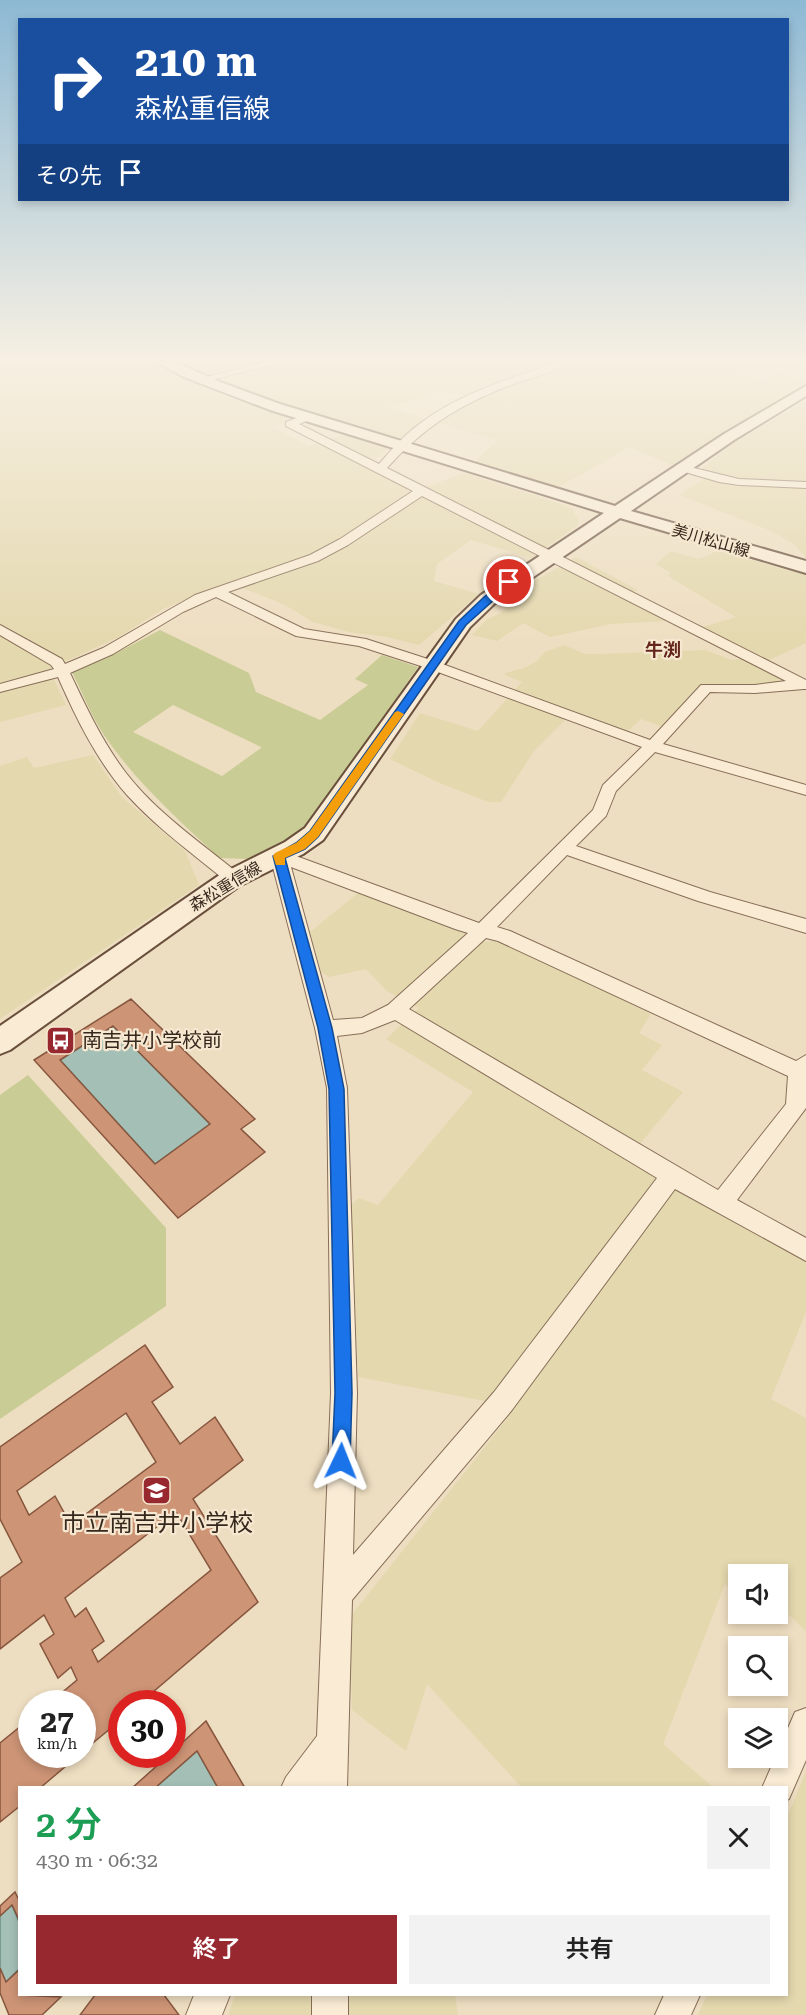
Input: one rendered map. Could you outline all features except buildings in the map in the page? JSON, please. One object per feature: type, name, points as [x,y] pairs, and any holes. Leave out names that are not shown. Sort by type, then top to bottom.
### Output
[{"type":"main road","name":"美川松山線","points":[[431,455],[615,513],[806,567]]},
{"type":"main road","name":"森松重信線","points":[[0,1042],[140,940],[233,878],[254,865],[300,846],[314,834],[463,623],[488,599],[701,455]]},
{"type":"street","points":[[352,455],[803,685]]},
{"type":"street","points":[[380,469],[393,455]]},
{"type":"street","points":[[682,468],[719,479],[739,482],[806,484]]},
{"type":"street","points":[[0,688],[62,671],[108,651],[178,609],[217,592],[314,558],[344,542],[421,491]]},
{"type":"street","points":[[217,592],[301,633],[362,642],[432,665],[653,746],[806,790]]},
{"type":"street","points":[[0,629],[57,662],[95,739],[122,778],[153,809],[233,878]]},
{"type":"street","points":[[325,1028],[358,1029],[381,1020],[395,1010],[483,930],[600,812],[609,789],[653,746],[706,688],[755,689],[803,685]]},
{"type":"street","points":[[564,848],[704,897],[806,926]]},
{"type":"street","points":[[279,856],[461,924],[504,936],[804,1070],[801,1110],[722,1203]]},
{"type":"street","points":[[279,856],[325,1028],[337,1089],[344,1393],[331,1786]]},
{"type":"street","points":[[395,1010],[672,1176],[806,1250]]},
{"type":"street","points":[[336,1596],[503,1401],[672,1176]]},
{"type":"street","points":[[779,1786],[806,1723]]},
{"type":"street","points":[[299,1786],[331,1743]]},
{"type":"street","points":[[204,2015],[212,1996]]},
{"type":"street","points":[[330,1996],[330,2015]]},
{"type":"street","points":[[673,2015],[682,1996]]},
{"type":"shaded area","points":[[0,455],[380,455],[367,467],[416,491],[464,473],[561,504],[572,509],[579,520],[577,526],[531,558],[471,540],[437,564],[434,581],[479,594],[419,645],[387,637],[349,632],[313,622],[285,605],[245,589],[218,586],[163,609],[117,638],[49,669],[66,705],[0,722]]},
{"type":"shaded area","points":[[482,455],[615,455],[557,488],[475,462]]},
{"type":"shaded area","points":[[648,455],[688,455],[672,465]]},
{"type":"shaded area","points":[[718,455],[806,455],[806,558],[794,544],[769,530],[680,495],[704,479],[700,470]]},
{"type":"shaded area","points":[[671,551],[699,559],[718,551],[806,575],[806,643],[765,662],[699,628],[736,617],[668,576],[671,573],[656,564]]},
{"type":"shaded area","points":[[576,557],[638,590],[622,595],[666,621],[611,624],[550,637],[523,623],[497,641],[472,635],[487,619],[499,614],[519,596],[524,587]]},
{"type":"shaded area","points":[[564,645],[585,654],[705,650],[732,660],[743,658],[778,676],[780,685],[704,684],[663,727],[641,719],[628,731],[574,711],[534,751],[501,802],[488,802],[435,781],[390,759],[420,713],[478,731],[522,682],[505,673],[524,668],[537,661],[545,652]]},
{"type":"shaded area","points":[[93,755],[121,796],[185,851],[199,885],[0,1019],[0,766],[27,757],[34,768]]},
{"type":"shaded area","points":[[358,893],[468,931],[486,942],[501,940],[651,1014],[639,1033],[662,1045],[642,1070],[683,1092],[629,1157],[806,1262],[806,1312],[771,1399],[806,1418],[806,1631],[788,1614],[788,1564],[728,1564],[728,1587],[725,1584],[663,1744],[712,1786],[520,1786],[427,1684],[406,1751],[352,1710],[350,1617],[507,1419],[485,1401],[358,1377],[351,1205],[359,1198],[378,1205],[473,1092],[386,1039],[419,1008],[387,991],[366,969],[329,977],[321,972],[310,932]]},
{"type":"shaded area","points":[[806,1771],[806,2015],[698,2015],[707,1996],[788,1996],[788,1815]]},
{"type":"shaded area","points":[[235,1996],[455,1996],[458,2015],[228,2015]]},
{"type":"green space","points":[[160,630],[249,673],[256,692],[320,720],[368,685],[355,679],[382,655],[418,667],[307,827],[290,841],[247,859],[219,858],[145,786],[106,738],[72,672],[107,658]],"holes":[[[173,705],[261,747],[222,776],[133,732]]]},
{"type":"green space","points":[[28,1075],[166,1228],[166,1306],[0,1419],[0,1095]]},
{"type":"water","points":[[113,1026],[210,1124],[155,1164],[60,1060]]},
{"type":"water","points":[[197,1751],[217,1786],[157,1786],[178,1768],[186,1768],[186,1761]]},
{"type":"water","points":[[12,1905],[18,1920],[18,1970],[6,1982],[0,1968],[0,1916]]},
{"type":"slow traffic","points":[[281,862],[279,856],[300,846],[314,834],[398,714]]},
{"type":"place","name":"南吉井小学校前","points":[[61,1040]]},
{"type":"place","name":"市立南吉井小学校","points":[[157,1490]]},
{"type":"district","name":"牛渕","points":[[663,650]]},
{"type":"route","points":[[341,1461],[344,1393],[337,1089],[325,1028],[279,856],[300,846],[314,834],[463,623],[509,582]]}]
